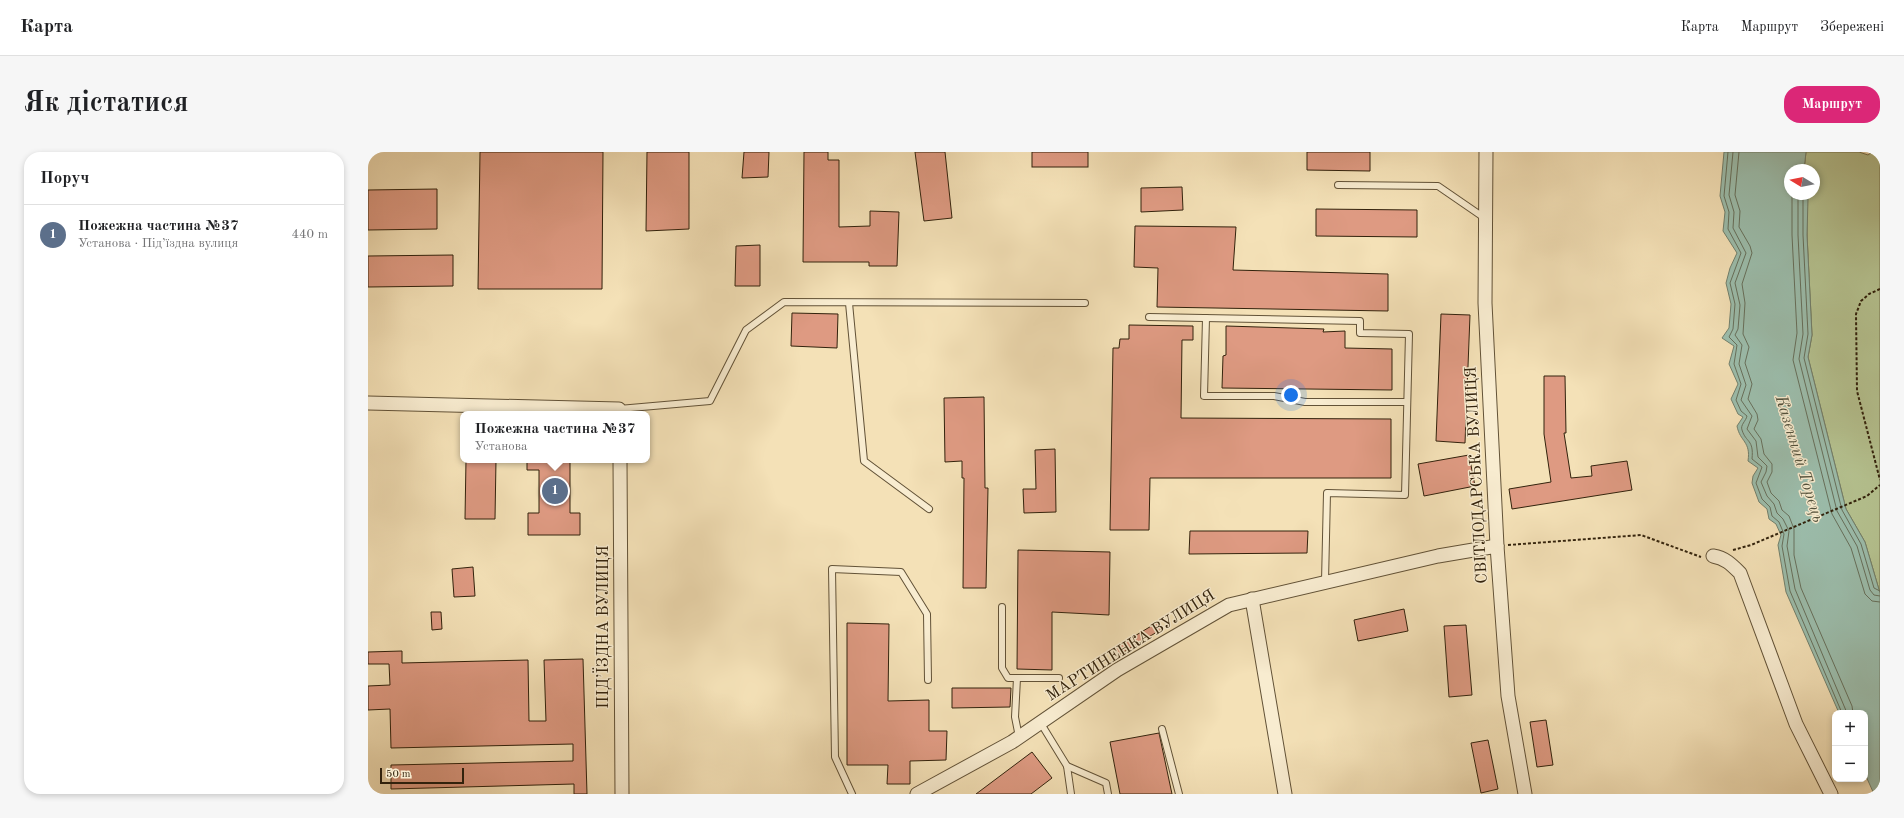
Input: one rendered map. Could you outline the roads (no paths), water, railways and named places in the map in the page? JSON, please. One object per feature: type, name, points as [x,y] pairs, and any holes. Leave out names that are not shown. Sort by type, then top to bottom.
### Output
[{"type":"street","name":"СВІТЛОДАРСЬКА ВУЛИЦЯ","points":[[1486,152],[1485,303],[1497,546],[1508,696],[1525,794]]},
{"type":"street","points":[[368,403],[591,411]]},
{"type":"street","name":"ПІД’ЇЗДНА ВУЛИЦЯ","points":[[620,463],[622,794]]},
{"type":"street","name":"МАРТИНЕНКА ВУЛИЦЯ","points":[[917,794],[1019,737],[1117,670],[1229,605],[1438,556],[1497,546]]},
{"type":"street","points":[[1713,556],[1721,557],[1730,563],[1740,573],[1796,724],[1831,794]]},
{"type":"street","points":[[1252,599],[1285,794]]},
{"type":"lane","points":[[1338,185],[1438,186],[1486,219]]},
{"type":"lane","points":[[627,411],[710,401],[746,330],[784,302],[1085,303]]},
{"type":"lane","points":[[849,303],[864,461],[929,509]]},
{"type":"lane","points":[[1148,317],[1360,321],[1360,333],[1409,334],[1406,495],[1327,493],[1325,582]]},
{"type":"lane","points":[[1206,318],[1204,396],[1274,396],[1305,402],[1407,402]]},
{"type":"lane","points":[[852,794],[835,758],[832,569],[901,572],[927,614],[928,680]]},
{"type":"lane","points":[[1002,607],[1002,668],[1008,678],[1059,678]]},
{"type":"lane","points":[[1017,678],[1015,717],[1019,737]]},
{"type":"lane","points":[[1040,722],[1067,766],[1072,794]]},
{"type":"lane","points":[[1162,729],[1179,794]]},
{"type":"lane","points":[[1067,766],[1106,782],[1108,794]]},
{"type":"water","name":"Казенний Торець","points":[[1724,152],[1806,152],[1805,164],[1784,164],[1784,200],[1808,200],[1807,235],[1812,335],[1808,357],[1846,509],[1865,542],[1880,593],[1880,794],[1874,794],[1868,781],[1868,710],[1838,710],[1786,592],[1778,545],[1781,535],[1776,524],[1769,519],[1767,509],[1759,502],[1752,483],[1753,476],[1758,468],[1748,461],[1749,454],[1747,445],[1738,431],[1737,426],[1743,417],[1738,414],[1731,399],[1738,384],[1729,364],[1734,346],[1722,338],[1729,328],[1731,304],[1726,283],[1730,268],[1737,253],[1723,231],[1725,212],[1720,196]]},
{"type":"place","name":"Пожежна частина №37","points":[[555,491]]}]
